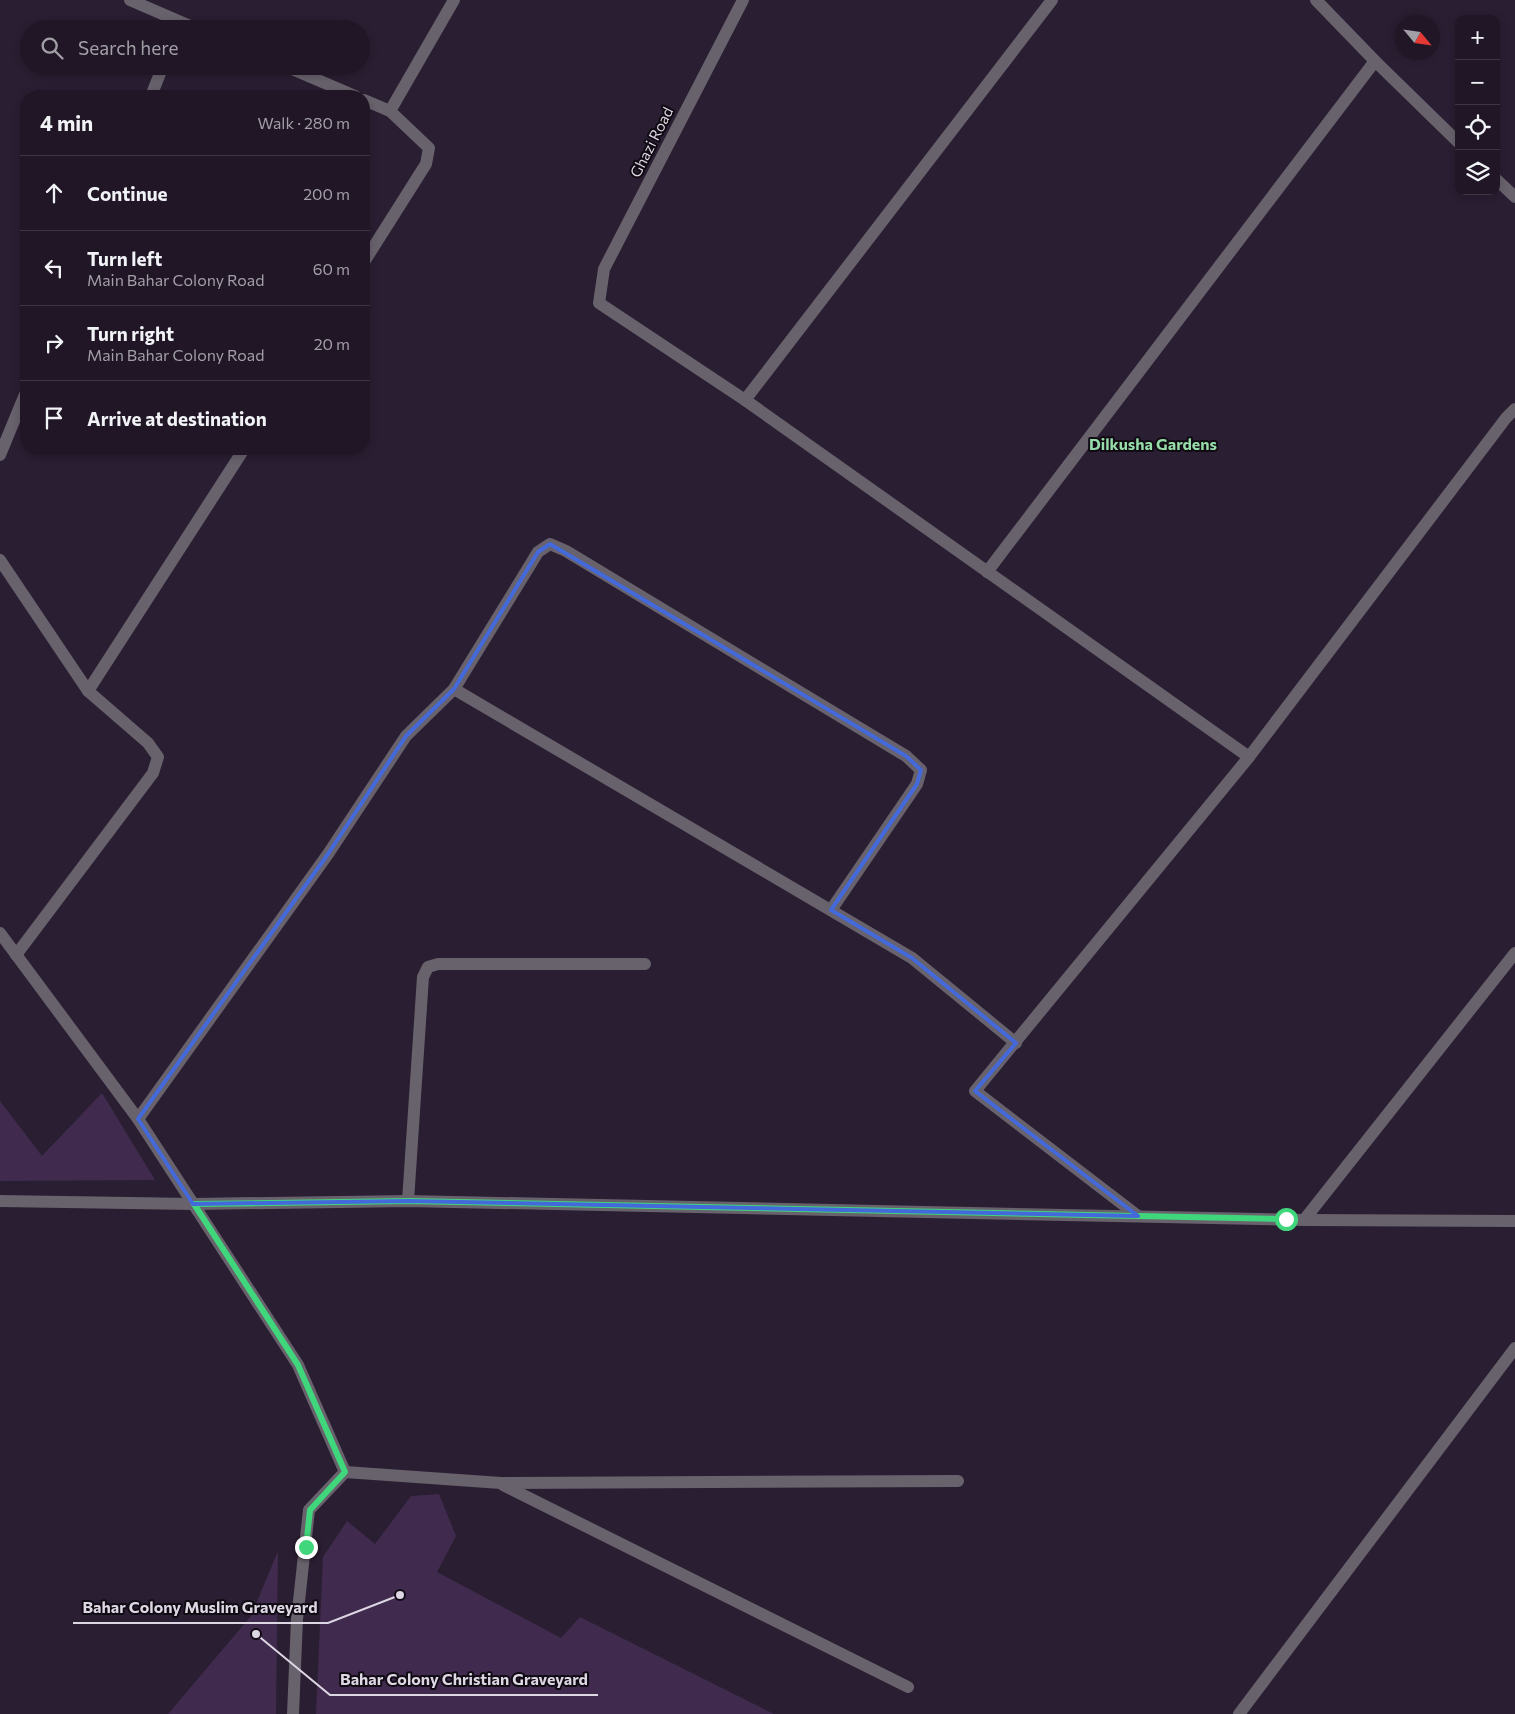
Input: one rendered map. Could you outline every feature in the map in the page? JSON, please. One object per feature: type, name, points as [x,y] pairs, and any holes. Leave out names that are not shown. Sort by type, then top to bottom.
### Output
[{"type":"street","points":[[130,0],[144,3],[171,20]]},
{"type":"street","points":[[390,111],[454,0]]},
{"type":"street","name":"Ghazi Road","points":[[743,0],[604,269],[599,303],[745,400]]},
{"type":"street","points":[[1052,0],[745,400],[1249,757]]},
{"type":"street","points":[[1316,0],[1455,139]]},
{"type":"street","points":[[987,572],[1375,61]]},
{"type":"street","points":[[153,90],[159,75]]},
{"type":"street","points":[[306,75],[341,90]]},
{"type":"street","points":[[370,103],[390,111],[429,148],[426,164],[370,253]]},
{"type":"street","points":[[1500,183],[1515,197]]},
{"type":"street","points":[[0,455],[20,407]]},
{"type":"street","points":[[1138,1216],[975,1092],[1249,757],[1506,418],[1515,410]]},
{"type":"street","points":[[88,691],[240,455]]},
{"type":"street","points":[[138,1119],[328,854],[406,736],[454,689],[538,552],[550,544],[566,551],[906,756],[920,770],[918,784],[831,910]]},
{"type":"street","points":[[0,560],[88,691],[148,742],[158,757],[153,774],[16,955]]},
{"type":"street","points":[[454,689],[912,958],[1016,1043]]},
{"type":"street","points":[[0,933],[138,1119],[298,1365],[345,1472]]},
{"type":"street","points":[[1304,1220],[1515,953]]},
{"type":"street","points":[[408,1201],[423,977],[428,967],[438,964],[645,964]]},
{"type":"street","points":[[0,1202],[194,1204],[408,1201],[1304,1220],[1515,1221]]},
{"type":"street","points":[[1239,1714],[1515,1348]]},
{"type":"street","points":[[345,1472],[501,1483],[958,1481]]},
{"type":"street","points":[[293,1714],[298,1619],[310,1510],[345,1472]]},
{"type":"street","points":[[501,1483],[908,1687]]},
{"type":"highlighted area","points":[[550,544],[906,756],[921,770],[917,784],[831,910],[912,958],[1016,1043],[975,1091],[1138,1216],[408,1201],[193,1204],[138,1119],[328,854],[406,736],[454,689],[538,552]]},
{"type":"shaded area","points":[[102,1093],[155,1180],[0,1181],[0,1101],[42,1156]]},
{"type":"shaded area","points":[[439,1494],[456,1536],[437,1572],[561,1638],[580,1617],[774,1714],[316,1714],[323,1557],[347,1521],[375,1544],[411,1496]]},
{"type":"shaded area","points":[[278,1551],[276,1714],[168,1714],[251,1616]]},
{"type":"place","name":"Bahar Colony Muslim Graveyard","points":[[400,1595]]},
{"type":"place","name":"Bahar Colony Christian Graveyard","points":[[256,1634]]},
{"type":"district","name":"Dilkusha Gardens","points":[[1153,443]]},
{"type":"route","points":[[306,1547],[310,1510],[345,1472],[298,1365],[194,1204],[408,1201],[1286,1219]]}]
